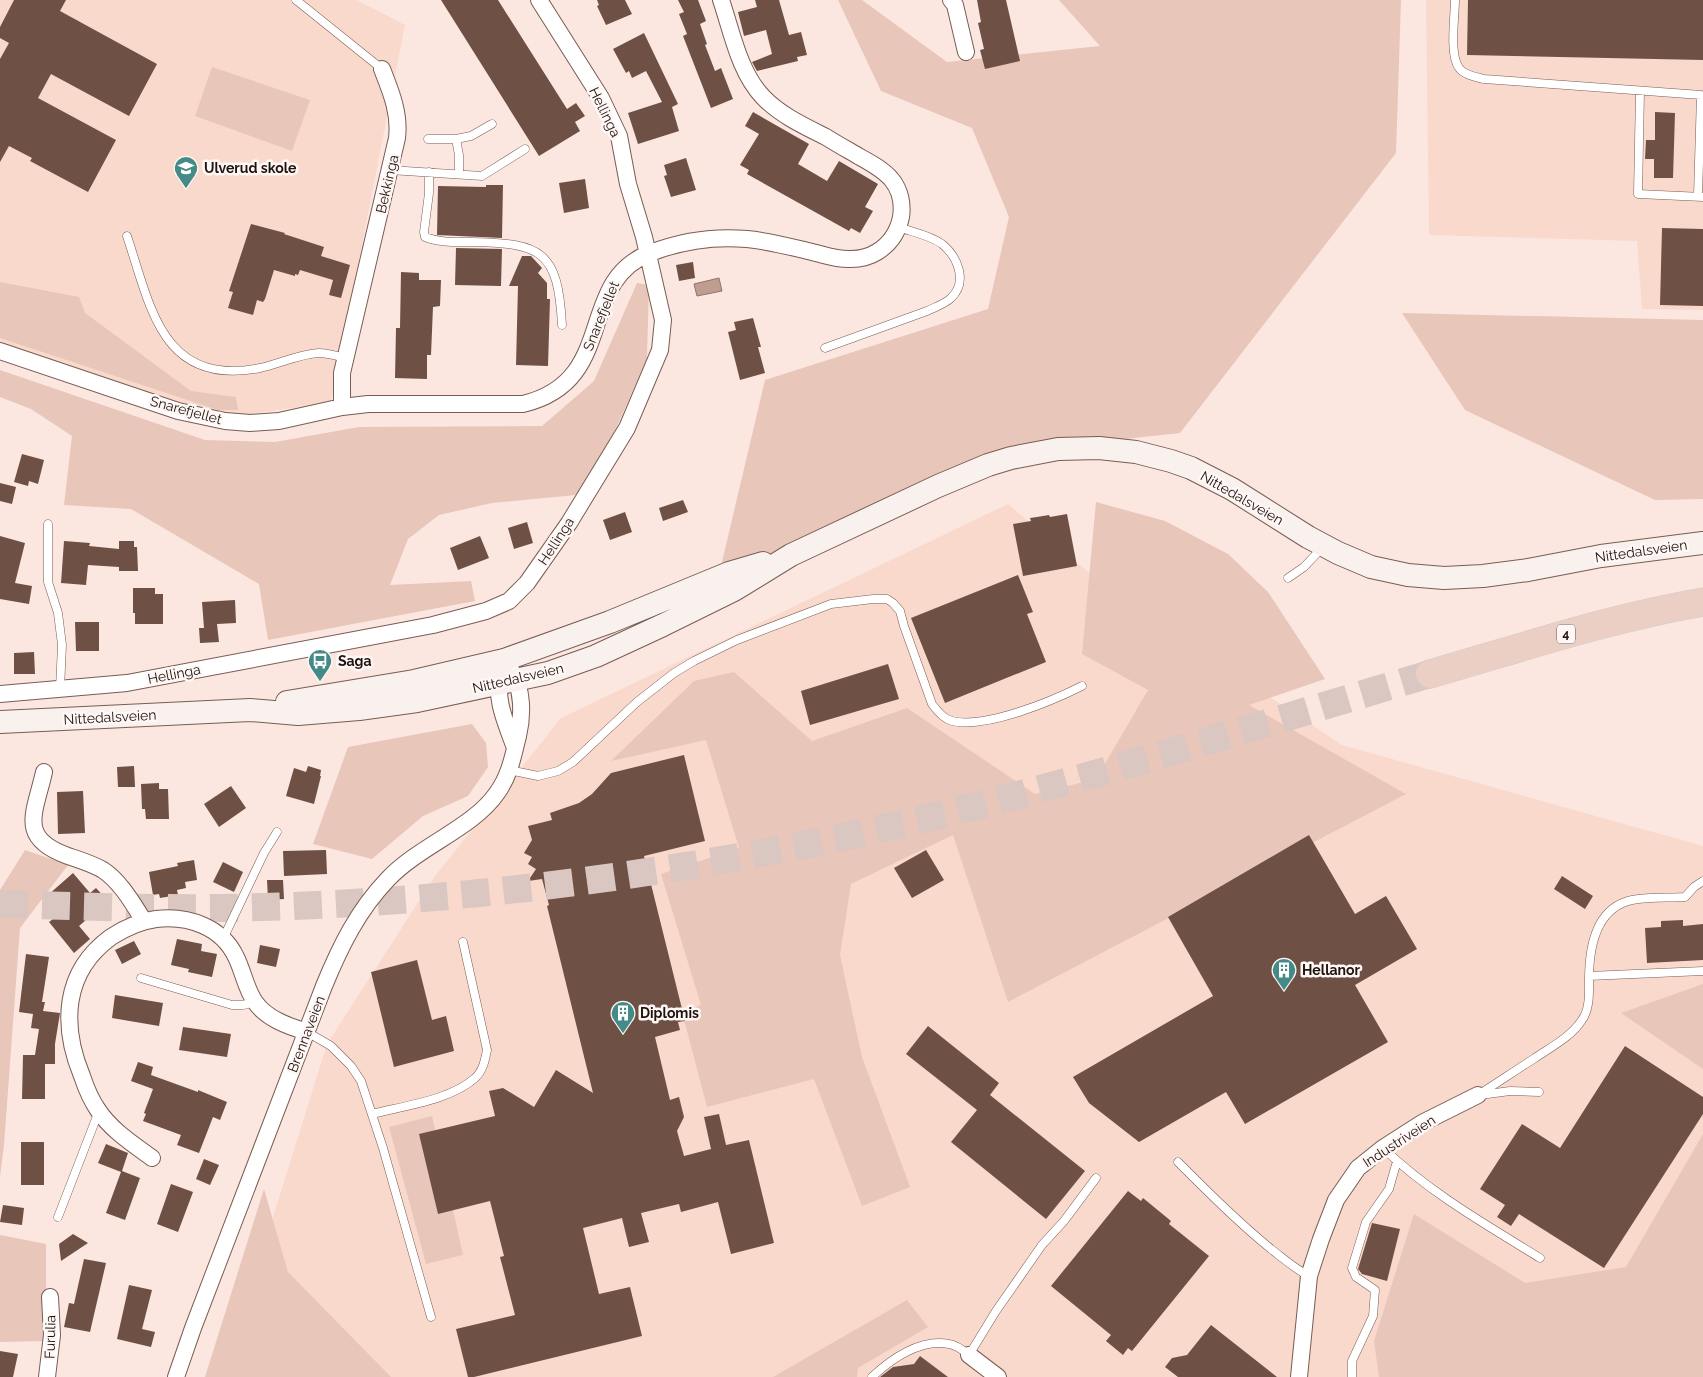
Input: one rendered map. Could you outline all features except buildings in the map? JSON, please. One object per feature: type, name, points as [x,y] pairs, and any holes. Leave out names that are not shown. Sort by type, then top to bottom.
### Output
[{"type":"highway","name":"4","points":[[1430,674],[1612,622],[1654,611],[1703,602]]},
{"type":"main road","name":"Nittedalsveien","points":[[0,722],[250,710],[298,714],[359,709],[417,701],[548,673],[621,645],[734,590],[791,555],[938,486],[981,468],[1037,452],[1078,447],[1136,452],[1191,468],[1232,488],[1324,546],[1355,561],[1381,570],[1408,575],[1444,578],[1502,574],[1601,556],[1703,543]]},
{"type":"main road","name":"Nittedalsveien","points":[[250,710],[297,700],[414,681],[504,660],[592,629],[729,573],[791,555]]},
{"type":"street","name":"Hellinga","points":[[0,694],[60,690],[127,682],[433,625],[486,611],[509,601],[522,589],[537,570],[599,475],[627,428],[660,350],[663,320],[644,237],[628,184],[619,136],[601,98],[539,0]]},
{"type":"street","name":"Snarefjellet","points":[[0,351],[178,411],[225,421],[250,423],[279,421],[342,407],[392,404],[523,404],[544,397],[564,384],[584,358],[593,338],[608,291],[619,274],[637,259],[648,254],[682,243],[703,239],[726,238],[766,242],[851,260],[867,257],[881,249],[889,242],[898,227],[902,213],[896,186],[886,174],[794,120],[763,97],[746,75],[721,0]]},
{"type":"street","points":[[951,0],[966,52]]},
{"type":"street","name":"Bekkinga","points":[[342,407],[341,385],[345,358],[398,138],[398,122],[393,97],[382,69]]},
{"type":"street","name":"Brennaveien","points":[[176,1377],[193,1328],[342,943],[376,892],[395,872],[415,855],[479,812],[497,793],[509,770],[515,748],[501,709],[508,682],[504,660]]},
{"type":"street","points":[[44,772],[33,823],[34,831],[39,841],[52,850],[105,871],[122,889],[144,921]]},
{"type":"street","points":[[152,1158],[127,1139],[99,1111],[76,1062],[69,1028],[70,1000],[78,975],[93,953],[117,933],[144,921],[170,918],[184,919],[205,926],[224,938],[236,956],[255,1002],[272,1017],[292,1028],[307,1032]]},
{"type":"street","name":"Industriveien","points":[[1299,1377],[1309,1276],[1336,1200],[1358,1168],[1383,1148],[1422,1123],[1478,1096]]},
{"type":"street","name":"Furulia","points":[[48,1377],[52,1335],[50,1297]]},
{"type":"street","points":[[969,1354],[998,1377]]},
{"type":"lane","name":"Bekkinga","points":[[296,0],[382,69]]},
{"type":"lane","points":[[1455,0],[1454,54],[1459,68],[1470,75],[1484,79],[1640,91],[1701,96],[1701,197],[1638,194],[1640,91]]},
{"type":"lane","points":[[428,139],[456,139],[471,136],[492,124]]},
{"type":"lane","points":[[456,139],[460,155],[459,174]]},
{"type":"lane","points":[[390,170],[482,176],[525,149]]},
{"type":"lane","points":[[429,172],[425,237],[443,242],[514,245],[534,250],[544,257],[552,268],[561,300],[562,325]]},
{"type":"lane","points":[[825,348],[927,311],[943,304],[955,294],[960,285],[960,276],[957,262],[952,254],[942,244],[898,227]]},
{"type":"lane","points":[[128,236],[153,314],[174,347],[189,359],[207,368],[225,371],[261,367],[319,353],[345,358]]},
{"type":"lane","points":[[48,524],[48,582],[58,612],[62,645],[60,690]]},
{"type":"lane","points":[[1288,578],[1304,567],[1324,546]]},
{"type":"lane","points":[[509,770],[538,776],[558,771],[573,762],[637,702],[674,672],[730,643],[830,604],[873,599],[887,599],[893,603],[900,611],[932,704],[939,713],[950,721],[962,722],[999,717],[1054,700],[1082,686]]},
{"type":"lane","points":[[224,938],[264,853],[277,832]]},
{"type":"lane","points":[[1478,1096],[1566,1038],[1584,1018],[1592,942],[1597,929],[1610,910],[1622,903],[1633,900],[1685,897],[1703,881]]},
{"type":"lane","points":[[372,1114],[431,1099],[458,1089],[476,1077],[485,1063],[488,1050],[463,942]]},
{"type":"lane","points":[[1589,976],[1703,971]]},
{"type":"lane","points":[[141,978],[232,1005],[244,1005],[255,1002]]},
{"type":"lane","points":[[307,1032],[331,1046],[351,1066],[361,1081],[431,1317]]},
{"type":"lane","points":[[1478,1096],[1510,1091],[1539,1092]]},
{"type":"lane","points":[[58,1217],[99,1111]]},
{"type":"lane","points":[[1383,1148],[1447,1201],[1540,1258]]},
{"type":"lane","points":[[1352,1377],[1352,1361],[1373,1316],[1375,1290],[1356,1277],[1352,1268],[1366,1222],[1389,1188],[1397,1161]]},
{"type":"lane","points":[[1178,1162],[1218,1203],[1300,1272],[1309,1276]]},
{"type":"lane","points":[[872,1377],[891,1361],[914,1349],[930,1344],[950,1344],[969,1354],[1042,1245],[1064,1221],[1096,1178]]},
{"type":"shaded area","name":"Ulverud skole","points":[[0,0],[357,0],[405,25],[331,402],[220,419],[0,354]]},
{"type":"shaded area","points":[[838,0],[862,0],[947,62],[1100,46],[1059,0],[1401,0],[1396,153],[1180,433],[1097,442],[993,464],[713,600],[765,380],[988,309],[1009,217],[972,128],[881,91]]},
{"type":"shaded area","points":[[1426,0],[1703,0],[1703,310],[1642,309],[1637,241],[1429,235]]},
{"type":"shaded area","points":[[212,67],[310,100],[292,151],[195,116]]},
{"type":"shaded area","points":[[719,278],[722,291],[697,296],[694,284]]},
{"type":"shaded area","points":[[0,282],[79,297],[85,313],[191,391],[236,397],[238,410],[218,410],[0,338]]},
{"type":"shaded area","points":[[637,283],[649,285],[647,358],[614,433],[576,495],[492,503],[439,515],[408,539],[390,585],[471,581],[475,601],[268,640],[259,584],[131,509],[64,505],[72,436],[31,409],[0,397],[0,370],[205,440],[275,442],[359,427],[542,426],[594,381]]},
{"type":"shaded area","points":[[1402,313],[1703,320],[1703,499],[1655,500],[1465,410]]},
{"type":"shaded area","points":[[1096,502],[1165,521],[1228,554],[1268,592],[1325,679],[1249,705],[1406,794],[1008,1002],[953,835],[851,884],[840,955],[862,1057],[910,1187],[862,1206],[814,1079],[707,1107],[682,1012],[701,1005],[661,874],[739,848],[706,740],[611,761],[694,681],[734,672],[812,741],[907,708],[1035,794],[1096,779],[1148,690],[1082,654]]},
{"type":"shaded area","points":[[1008,504],[1107,588],[1342,745],[1703,846],[1703,1250],[1644,1377],[223,1377],[327,1044],[435,876],[561,718]]},
{"type":"shaded area","points":[[472,724],[486,743],[488,767],[468,796],[423,816],[372,859],[313,844],[348,747]]},
{"type":"shaded area","points":[[25,850],[68,865],[20,928],[0,1177],[0,890]]},
{"type":"shaded area","points":[[1703,984],[1703,1069],[1621,1013]]},
{"type":"shaded area","points":[[432,1116],[463,1255],[426,1264],[389,1127]]},
{"type":"shaded area","points":[[1703,1134],[1703,1377],[1379,1377],[1374,1341],[1414,1214],[1525,1283],[1626,1267]]},
{"type":"shaded area","points":[[264,1189],[288,1272],[391,1377],[205,1377]]},
{"type":"shaded area","points":[[0,1235],[46,1244],[46,1341],[0,1342]]},
{"type":"shaded area","points":[[907,1300],[928,1327],[858,1368],[857,1377],[773,1377]]},
{"type":"tunnel","points":[[0,904],[220,908],[363,902],[434,897],[576,882],[717,861],[869,831],[1031,792],[1430,674]]},
{"type":"place","name":"Ulverud skole","points":[[186,189]]},
{"type":"place","name":"Saga","points":[[320,682]]},
{"type":"place","name":"Hellanor","points":[[1284,991]]},
{"type":"place","name":"Diplomis","points":[[623,1034]]}]
